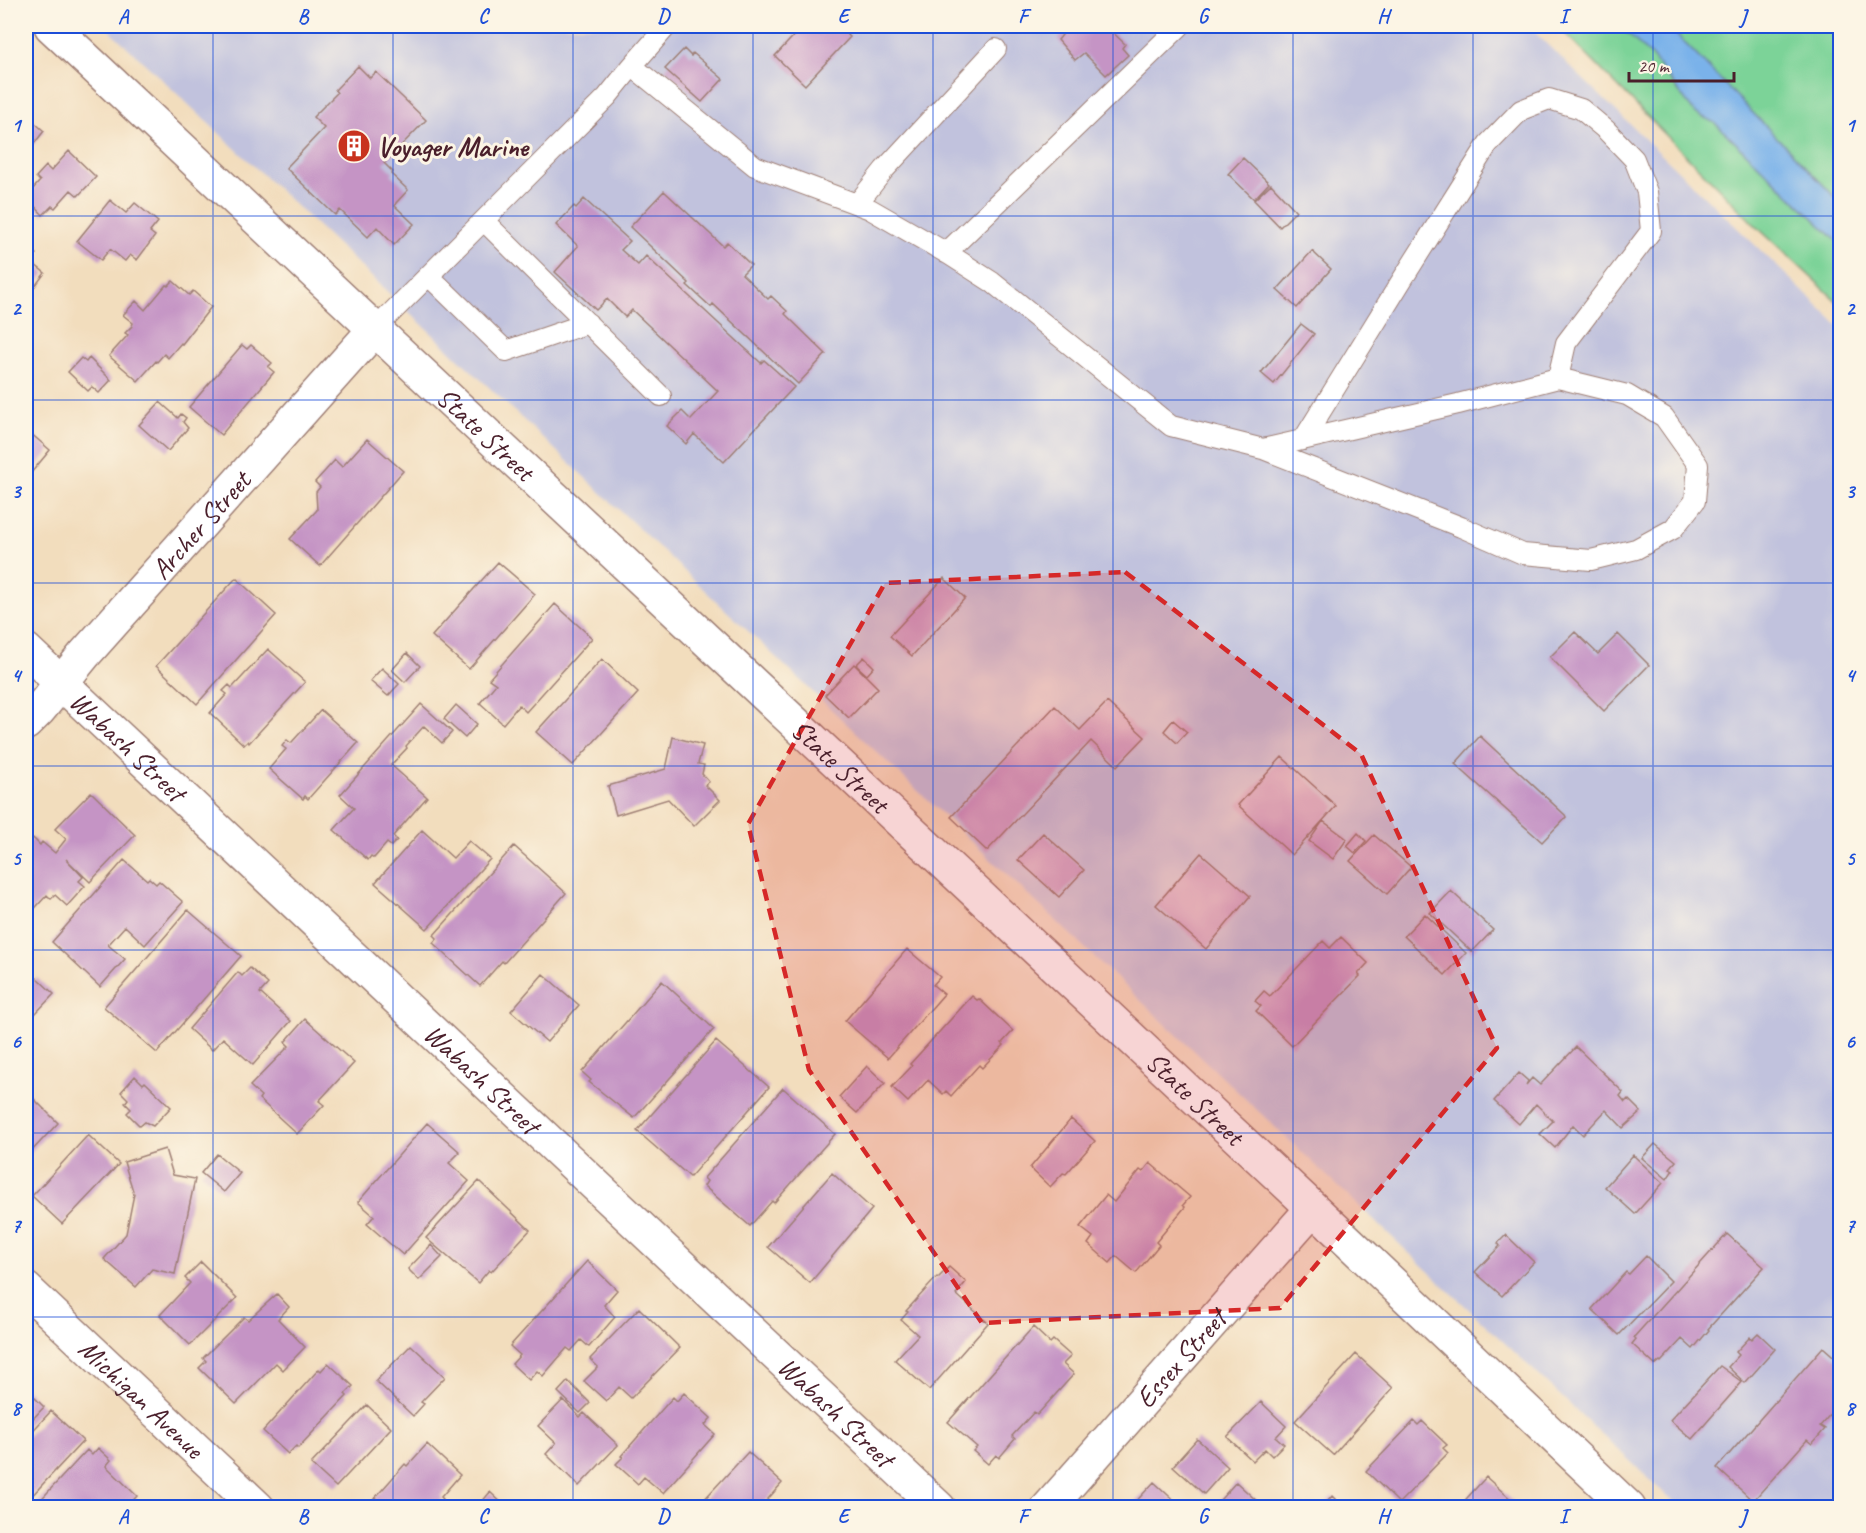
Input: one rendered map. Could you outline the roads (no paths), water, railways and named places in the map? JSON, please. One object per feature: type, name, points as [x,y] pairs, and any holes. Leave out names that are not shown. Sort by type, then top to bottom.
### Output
[{"type":"street","name":"State Street","points":[[51,26],[1629,1508]]},
{"type":"street","name":"Archer Street","points":[[26,723],[375,329]]},
{"type":"street","name":"Wabash Street","points":[[26,650],[939,1508]]},
{"type":"street","name":"Essex Street","points":[[1048,1508],[1312,1209]]},
{"type":"street","name":"Michigan Avenue","points":[[26,1289],[258,1508]]},
{"type":"lane","points":[[375,329],[430,277],[607,97],[667,26]]},
{"type":"lane","points":[[946,253],[1180,26]]},
{"type":"lane","points":[[857,204],[884,170],[996,49]]},
{"type":"lane","points":[[632,66],[755,166],[870,209],[992,282],[1171,426],[1263,449],[1461,526],[1523,554],[1591,560],[1636,549],[1672,529],[1695,501],[1698,465],[1664,417],[1627,395],[1558,378],[1458,405],[1263,449]]},
{"type":"lane","points":[[1303,440],[1488,144],[1521,110],[1549,99],[1581,109],[1606,130],[1634,159],[1647,192],[1651,231],[1566,343],[1558,378]]},
{"type":"lane","points":[[484,221],[662,396]]},
{"type":"lane","points":[[430,277],[506,351],[588,323]]},
{"type":"water","points":[[1620,26],[1668,26],[1840,202],[1840,244],[1715,123],[1695,113],[1652,57]]},
{"type":"place","name":"Voyager Marine","points":[[354,146]]}]
